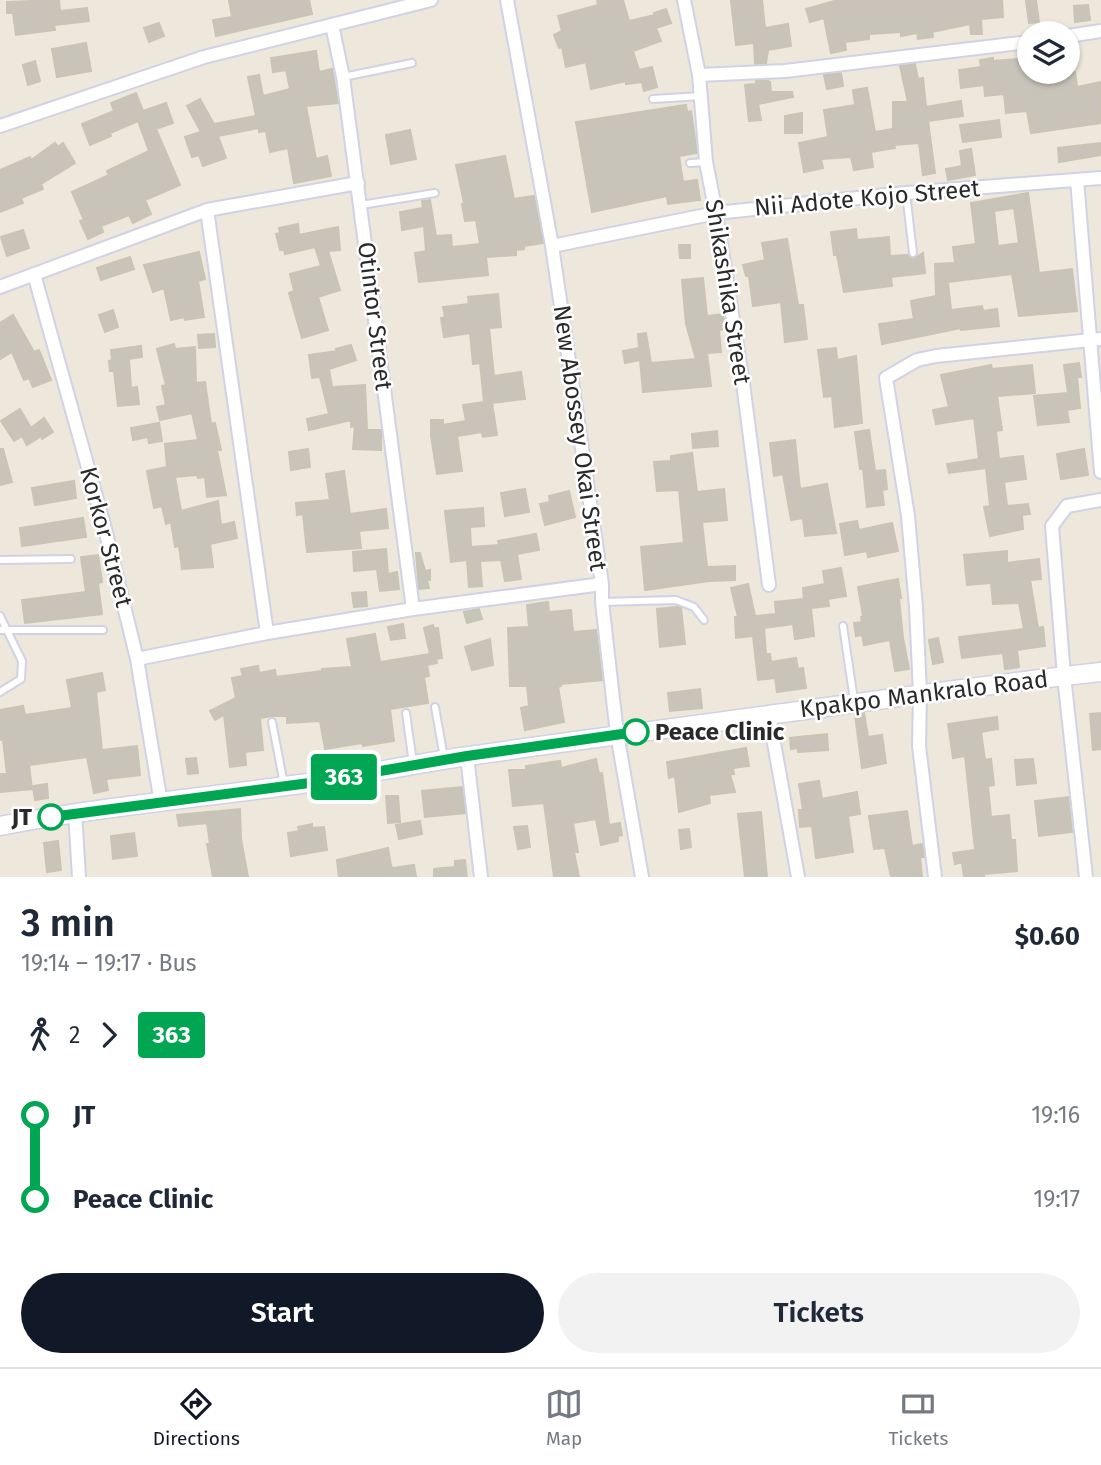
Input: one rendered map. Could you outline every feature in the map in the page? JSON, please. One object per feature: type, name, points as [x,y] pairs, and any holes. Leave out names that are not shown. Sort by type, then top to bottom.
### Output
[{"type":"street","points":[[0,125],[204,57],[431,0]]},
{"type":"street","name":"New Abossey Okai Street","points":[[507,0],[552,246],[602,584],[617,734],[642,877]]},
{"type":"street","name":"Shikashika Street","points":[[684,0],[699,75],[706,162],[743,383],[769,585]]},
{"type":"street","name":"Otintor Street","points":[[332,25],[343,77],[358,183],[413,609]]},
{"type":"street","points":[[1080,34],[1101,31]]},
{"type":"street","points":[[699,75],[785,71],[1017,43]]},
{"type":"street","name":"Nii Adote Kojo Street","points":[[552,246],[716,213],[906,193],[1101,178]]},
{"type":"street","points":[[1077,180],[1096,339],[1101,472]]},
{"type":"street","points":[[0,287],[207,210],[358,183]]},
{"type":"street","points":[[207,210],[267,633]]},
{"type":"street","name":"Korkor Street","points":[[34,274],[104,525],[137,659],[161,803]]},
{"type":"street","points":[[934,877],[919,746],[920,693],[916,607],[908,516],[886,378],[917,360],[936,356],[1096,339]]},
{"type":"street","points":[[1086,877],[1064,676],[1052,526],[1067,506],[1101,500]]},
{"type":"street","points":[[137,659],[267,633],[413,609],[602,584]]},
{"type":"street","name":"Kpakpo Mankralo Road","points":[[0,826],[75,812],[284,786],[617,734],[920,693],[1101,672]]},
{"type":"street","points":[[769,715],[798,877]]},
{"type":"street","points":[[467,756],[481,877]]},
{"type":"street","points":[[75,812],[79,877]]},
{"type":"lane","points":[[343,77],[412,63]]},
{"type":"lane","points":[[653,99],[701,96]]},
{"type":"lane","points":[[690,163],[706,162]]},
{"type":"lane","points":[[361,205],[435,193]]},
{"type":"lane","points":[[906,193],[913,253]]},
{"type":"lane","points":[[0,560],[71,559]]},
{"type":"lane","points":[[602,602],[677,600],[694,607],[704,620]]},
{"type":"lane","points":[[0,616],[3,629],[22,661],[21,679],[0,692]]},
{"type":"lane","points":[[843,626],[854,702]]},
{"type":"lane","points":[[3,629],[103,630]]},
{"type":"lane","points":[[435,707],[444,760]]},
{"type":"lane","points":[[406,713],[413,765]]},
{"type":"lane","points":[[272,722],[284,786]]},
{"type":"building","points":[[59,0],[60,11],[87,8],[89,21],[54,25],[55,30],[16,35],[13,13],[7,13],[7,2]]},
{"type":"building","points":[[229,0],[309,0],[312,14],[216,36],[213,20],[232,17]]},
{"type":"building","points":[[597,0],[623,0],[629,21],[655,15],[654,13],[666,9],[671,23],[656,28],[661,41],[633,51],[639,70],[652,67],[657,87],[644,91],[642,82],[626,84],[626,81],[591,89],[586,62],[566,67],[562,47],[559,48],[554,35],[562,31],[558,16],[598,5]]},
{"type":"building","points":[[762,0],[765,28],[788,24],[791,46],[768,50],[766,63],[755,64],[754,43],[736,45],[731,1]]},
{"type":"building","points":[[838,0],[1002,0],[1003,17],[981,19],[982,34],[971,34],[970,24],[932,32],[933,37],[918,39],[917,33],[901,36],[901,32],[869,34],[869,39],[845,42],[846,50],[831,53],[824,18],[810,22],[806,9]]},
{"type":"building","points":[[1026,0],[1036,0],[1039,21],[1029,21]]},
{"type":"building","points":[[1088,5],[1090,20],[1075,21],[1074,6]]},
{"type":"building","points":[[159,23],[164,36],[149,42],[144,28]]},
{"type":"building","points":[[86,43],[91,71],[57,77],[52,49]]},
{"type":"building","points":[[316,51],[319,72],[332,69],[338,103],[306,106],[316,159],[327,156],[331,176],[294,183],[288,148],[270,152],[266,131],[259,132],[259,128],[218,136],[226,158],[203,166],[199,155],[192,157],[185,137],[201,132],[187,106],[200,99],[214,124],[256,116],[248,77],[259,75],[263,96],[290,89],[286,70],[273,72],[271,58]]},
{"type":"building","points":[[1017,59],[1017,84],[1077,84],[1077,87],[1101,82],[1101,123],[1031,133],[1027,111],[1006,113],[1004,94],[985,96],[984,85],[961,88],[959,70],[981,67],[980,60]]},
{"type":"building","points":[[35,61],[40,81],[28,85],[23,65]]},
{"type":"building","points":[[915,64],[918,79],[923,78],[926,107],[961,101],[963,116],[928,121],[935,173],[923,175],[919,143],[894,145],[895,148],[871,152],[873,167],[854,170],[851,157],[821,159],[823,168],[804,172],[799,143],[828,137],[824,110],[855,105],[853,90],[867,88],[875,132],[893,129],[893,102],[908,102],[900,66]]},
{"type":"building","points":[[841,73],[843,86],[827,89],[824,75]]},
{"type":"building","points":[[756,81],[768,81],[771,92],[792,92],[793,97],[758,104],[761,120],[749,121],[745,85],[756,84]]},
{"type":"building","points":[[136,93],[143,111],[166,103],[173,123],[156,129],[180,185],[145,200],[151,214],[133,223],[129,215],[101,226],[103,232],[88,239],[80,221],[84,220],[72,192],[109,175],[107,171],[149,151],[138,121],[90,145],[82,124],[114,111],[111,103]]},
{"type":"building","points":[[686,105],[687,112],[691,111],[697,153],[679,156],[683,182],[697,180],[700,200],[668,204],[667,196],[592,212],[576,122]]},
{"type":"building","points":[[802,113],[802,133],[785,133],[785,116]]},
{"type":"building","points":[[999,120],[1001,137],[963,142],[960,125]]},
{"type":"building","points":[[410,130],[416,159],[391,164],[386,135]]},
{"type":"building","points":[[55,143],[58,147],[63,143],[75,163],[41,184],[43,189],[21,198],[23,203],[0,212],[0,170],[30,157],[31,160]]},
{"type":"building","points":[[1101,143],[1101,155],[1059,162],[1058,148]]},
{"type":"building","points":[[971,149],[975,175],[948,180],[946,169],[962,166],[960,151]]},
{"type":"building","points":[[505,156],[514,199],[534,196],[543,243],[524,246],[524,249],[516,250],[516,255],[486,257],[488,275],[419,282],[415,253],[426,251],[424,226],[402,230],[400,212],[423,208],[422,201],[430,200],[436,236],[451,235],[452,247],[480,244],[476,220],[465,221],[456,165]]},
{"type":"building","points":[[1028,193],[1039,273],[1072,269],[1077,311],[1019,316],[1012,274],[948,282],[951,310],[982,306],[983,311],[997,309],[999,326],[961,328],[882,344],[879,324],[914,319],[911,301],[936,296],[935,264],[955,263],[953,247],[976,244],[971,203]],"holes":[[[1014,208],[1019,243],[998,246],[994,211]]]},
{"type":"building","points":[[298,224],[299,235],[338,227],[340,250],[328,251],[340,290],[318,297],[328,330],[302,338],[289,293],[294,291],[290,274],[321,266],[315,247],[285,254],[284,249],[280,250],[276,234],[280,233],[279,228]]},
{"type":"building","points":[[856,229],[857,240],[889,237],[890,256],[908,255],[913,259],[923,253],[925,273],[891,277],[892,286],[844,292],[831,232]]},
{"type":"building","points":[[23,230],[29,248],[7,256],[1,237]]},
{"type":"building","points":[[787,239],[798,305],[803,305],[807,339],[785,342],[781,302],[753,306],[749,276],[746,276],[743,265],[765,260],[762,243]]},
{"type":"building","points":[[679,245],[690,245],[690,258],[680,258]]},
{"type":"building","points":[[199,252],[205,279],[198,281],[204,317],[171,320],[164,288],[153,292],[144,265]]},
{"type":"building","points":[[130,257],[134,269],[101,280],[97,268]]},
{"type":"building","points":[[703,278],[707,316],[723,314],[726,329],[719,330],[721,352],[707,353],[711,386],[643,392],[640,360],[625,363],[623,351],[639,348],[638,334],[646,333],[651,363],[696,359],[686,324],[682,280]]},
{"type":"building","points":[[498,294],[501,327],[489,328],[494,376],[521,372],[525,399],[492,403],[497,435],[483,437],[482,432],[457,436],[462,471],[437,474],[431,420],[443,420],[443,425],[466,421],[463,405],[484,402],[480,363],[473,364],[470,333],[444,337],[441,318],[445,317],[443,307],[469,304],[468,297]]},
{"type":"building","points":[[113,310],[118,327],[105,332],[99,315]]},
{"type":"building","points":[[13,315],[34,352],[39,350],[51,380],[33,387],[29,378],[24,380],[12,352],[0,359],[0,323]]},
{"type":"building","points":[[214,334],[215,347],[199,348],[198,335]]},
{"type":"building","points":[[174,344],[175,349],[195,347],[196,383],[205,382],[211,424],[215,423],[221,450],[217,450],[226,495],[207,497],[205,477],[175,477],[181,511],[218,501],[221,525],[234,522],[237,538],[210,544],[213,567],[182,569],[179,546],[175,547],[171,522],[166,524],[162,506],[154,508],[147,471],[167,467],[165,444],[198,440],[192,413],[160,420],[157,407],[166,405],[162,386],[166,385],[157,349]]},
{"type":"building","points":[[351,345],[356,360],[329,369],[332,387],[365,385],[367,430],[381,430],[381,450],[353,449],[355,426],[351,427],[351,420],[309,430],[307,419],[329,414],[320,377],[312,378],[309,355],[337,351],[336,349]]},
{"type":"building","points":[[141,346],[142,357],[129,359],[131,388],[137,387],[139,404],[118,406],[114,371],[110,371],[111,350]]},
{"type":"building","points":[[836,348],[837,360],[856,356],[862,423],[835,427],[832,396],[824,397],[818,350]]},
{"type":"building","points":[[1079,363],[1081,377],[1077,377],[1080,408],[1067,410],[1069,422],[1038,425],[1034,396],[1068,393],[1064,365]]},
{"type":"building","points":[[991,365],[992,369],[1032,365],[1035,393],[997,396],[1002,430],[996,431],[999,459],[1023,456],[1026,479],[1004,482],[1007,506],[1028,504],[1030,514],[1022,515],[1023,529],[990,536],[984,507],[990,506],[986,468],[949,473],[947,464],[979,459],[974,418],[936,424],[933,410],[949,407],[941,375]]},
{"type":"building","points":[[20,409],[31,428],[44,418],[53,432],[27,445],[22,436],[14,441],[1,421]]},
{"type":"building","points":[[159,423],[162,441],[149,443],[148,437],[133,440],[131,428]]},
{"type":"building","points":[[869,430],[875,471],[885,470],[887,489],[882,490],[884,505],[867,507],[855,432]]},
{"type":"building","points":[[717,431],[718,446],[693,448],[692,434]]},
{"type":"building","points":[[795,440],[800,489],[827,484],[836,533],[805,536],[803,518],[791,520],[783,474],[774,476],[770,443]]},
{"type":"building","points":[[0,449],[3,449],[12,482],[0,485]]},
{"type":"building","points":[[308,449],[310,467],[291,470],[289,452]]},
{"type":"building","points":[[1084,449],[1088,475],[1061,479],[1057,454]]},
{"type":"building","points":[[692,453],[697,492],[724,489],[727,520],[702,522],[707,567],[735,566],[735,580],[645,590],[641,547],[684,543],[679,490],[657,491],[654,462],[671,461],[671,456]]},
{"type":"building","points":[[344,471],[350,514],[386,509],[388,528],[359,531],[361,548],[307,552],[303,514],[297,515],[296,503],[330,500],[326,474]]},
{"type":"building","points":[[74,481],[76,498],[35,505],[32,488]]},
{"type":"building","points":[[525,489],[529,512],[505,516],[501,493]]},
{"type":"building","points":[[569,491],[575,517],[545,525],[540,504],[550,502],[549,496]]},
{"type":"building","points":[[483,508],[484,526],[470,527],[471,547],[499,545],[498,541],[536,534],[539,550],[517,554],[521,579],[505,581],[501,560],[480,561],[482,586],[469,587],[467,560],[451,562],[445,511]]},
{"type":"building","points":[[83,518],[86,537],[22,546],[20,528]]},
{"type":"building","points":[[857,521],[859,530],[892,523],[898,551],[868,557],[867,551],[845,555],[840,524]]},
{"type":"building","points":[[386,549],[388,574],[397,572],[399,589],[380,591],[377,569],[354,571],[353,552]]},
{"type":"building","points":[[1007,551],[1007,563],[1039,559],[1041,579],[1030,580],[1038,628],[1043,627],[1045,646],[1017,650],[1019,667],[1005,669],[1003,653],[962,658],[959,637],[1024,629],[1019,603],[993,604],[991,583],[967,585],[964,555]]},
{"type":"building","points":[[416,553],[420,553],[425,571],[430,570],[430,580],[427,580],[429,588],[419,589]]},
{"type":"building","points":[[98,555],[102,582],[98,583],[102,614],[25,623],[22,600],[86,592],[81,557]]},
{"type":"building","points":[[841,568],[846,596],[828,599],[829,606],[811,608],[814,636],[795,639],[793,624],[764,628],[766,654],[770,654],[771,662],[796,658],[798,669],[803,668],[806,688],[777,692],[775,678],[758,680],[753,636],[736,638],[735,617],[738,617],[731,588],[748,584],[755,616],[776,614],[775,602],[804,599],[803,588],[825,584],[823,571]]},
{"type":"building","points":[[898,579],[903,638],[909,669],[895,671],[890,640],[864,645],[862,635],[856,636],[854,623],[862,622],[863,616],[858,587]]},
{"type":"building","points":[[366,592],[367,606],[354,607],[352,593]]},
{"type":"building","points":[[548,602],[549,612],[571,610],[573,632],[596,630],[602,680],[561,684],[558,687],[564,722],[525,730],[521,708],[529,706],[527,686],[510,686],[508,628],[529,627],[527,605]]},
{"type":"building","points":[[681,608],[685,644],[660,647],[657,609]]},
{"type":"building","points":[[479,609],[482,619],[467,623],[464,612]]},
{"type":"building","points":[[403,624],[405,638],[391,640],[388,627]]},
{"type":"building","points":[[433,625],[434,629],[438,628],[442,658],[436,659],[437,663],[427,665],[429,676],[424,677],[428,703],[390,709],[394,741],[325,749],[320,721],[287,723],[287,716],[272,716],[260,718],[263,750],[245,752],[246,765],[230,767],[224,715],[215,720],[210,711],[236,698],[232,678],[243,676],[241,669],[258,666],[259,673],[275,670],[276,677],[352,667],[347,639],[375,634],[380,662],[430,654],[424,628]]},
{"type":"building","points":[[938,638],[943,662],[933,664],[929,640]]},
{"type":"building","points":[[490,639],[493,665],[472,670],[465,647]]},
{"type":"building","points":[[102,673],[105,690],[96,692],[102,750],[137,746],[140,775],[106,779],[108,790],[94,793],[87,757],[29,765],[32,789],[0,792],[0,774],[7,774],[3,740],[0,740],[0,710],[23,706],[25,715],[72,708],[67,680]]},
{"type":"building","points":[[700,689],[702,708],[670,711],[668,693]]},
{"type":"building","points":[[864,713],[868,737],[882,735],[886,763],[862,768],[855,715]]},
{"type":"building","points":[[1101,713],[1101,749],[1093,750],[1090,714]]},
{"type":"building","points":[[997,717],[998,729],[981,732],[985,760],[991,759],[994,785],[988,786],[991,817],[1009,815],[1011,840],[1015,840],[1017,871],[984,874],[984,877],[964,877],[962,862],[955,864],[953,853],[975,850],[965,756],[953,758],[948,724]]},
{"type":"building","points":[[827,734],[828,750],[798,752],[798,748],[791,749],[790,738]]},
{"type":"building","points":[[746,748],[749,766],[733,768],[734,774],[730,774],[735,792],[709,795],[710,803],[679,812],[675,776],[669,778],[667,762]]},
{"type":"building","points":[[196,758],[198,773],[188,774],[186,759]]},
{"type":"building","points":[[596,759],[599,774],[602,773],[609,825],[620,823],[622,835],[618,836],[618,841],[601,845],[596,819],[573,823],[578,852],[574,852],[579,877],[554,877],[544,803],[513,806],[509,770],[526,770],[526,766],[560,761],[561,768]]},
{"type":"building","points":[[1033,759],[1036,783],[1017,785],[1015,760]]},
{"type":"building","points":[[819,781],[822,799],[857,792],[860,814],[848,816],[853,852],[816,858],[812,826],[800,827],[799,810],[803,810],[799,784]]},
{"type":"building","points":[[47,784],[48,798],[35,800],[33,786]]},
{"type":"building","points":[[462,787],[465,813],[425,817],[422,791]]},
{"type":"building","points":[[386,796],[398,796],[400,822],[388,823]]},
{"type":"building","points":[[1068,797],[1072,832],[1039,836],[1035,801]]},
{"type":"building","points":[[240,809],[241,839],[248,877],[213,877],[207,844],[210,844],[207,823],[179,826],[177,815]]},
{"type":"building","points":[[907,811],[912,846],[922,844],[922,877],[891,877],[885,848],[874,849],[869,816]]},
{"type":"building","points":[[761,812],[767,877],[745,877],[738,814]]},
{"type":"building","points":[[420,821],[422,834],[399,839],[396,825]]},
{"type":"building","points":[[312,824],[312,828],[324,827],[327,850],[291,856],[288,833],[299,831],[298,827]]},
{"type":"building","points":[[527,826],[530,847],[518,849],[514,827]]},
{"type":"building","points":[[689,829],[691,847],[681,849],[679,830]]},
{"type":"building","points":[[134,833],[137,856],[113,859],[111,836]]},
{"type":"building","points":[[58,841],[61,870],[47,872],[44,843]]},
{"type":"building","points":[[388,848],[391,866],[414,865],[416,877],[339,877],[337,860]]},
{"type":"building","points":[[465,860],[467,877],[434,877],[434,869],[455,867],[455,861]]},
{"type":"bus line","name":"363","points":[[51,817],[317,782],[467,756],[636,732]]},
{"type":"place","name":"Peace Clinic","points":[[636,732]]},
{"type":"place","name":"JT","points":[[51,817]]}]
